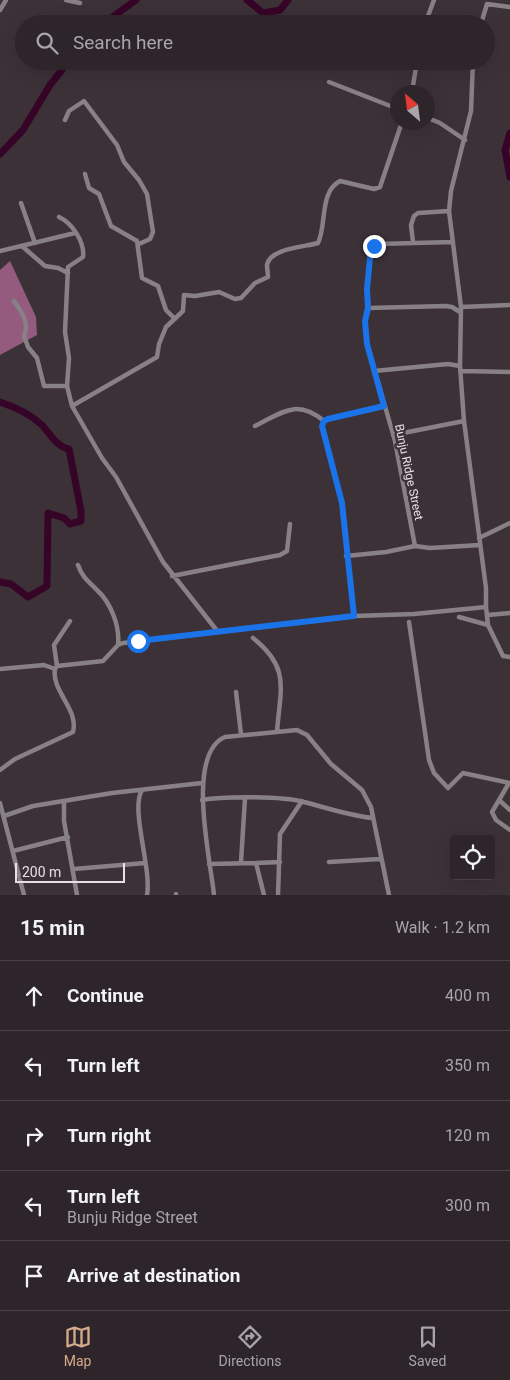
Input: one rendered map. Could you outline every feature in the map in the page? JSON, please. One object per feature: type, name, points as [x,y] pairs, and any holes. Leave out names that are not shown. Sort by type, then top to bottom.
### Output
[{"type":"street","points":[[0,10],[6,0]]},
{"type":"street","points":[[66,0],[80,3]]},
{"type":"street","points":[[428,15],[434,0]]},
{"type":"street","points":[[484,15],[488,2],[510,7]]},
{"type":"street","points":[[413,85],[416,70]]},
{"type":"street","points":[[473,70],[472,111],[450,192],[449,211],[461,309],[461,368],[464,421],[486,588],[488,625],[500,652],[510,657]]},
{"type":"street","points":[[329,82],[390,106]]},
{"type":"street","points":[[65,120],[69,111],[84,101],[117,145],[124,162],[140,180],[150,206],[153,232],[150,239],[139,244]]},
{"type":"street","points":[[435,121],[465,140]]},
{"type":"street","points":[[72,406],[156,357],[166,328],[183,311],[184,295],[195,296],[219,292],[235,299],[241,298],[255,283],[268,277],[267,266],[275,254],[318,242],[323,216],[332,187],[340,182],[374,189],[380,187],[399,130]]},
{"type":"street","points":[[85,174],[89,188],[99,194],[111,226],[118,232],[130,236],[139,244],[142,278],[158,286],[166,310],[175,319]]},
{"type":"street","points":[[21,203],[35,243]]},
{"type":"street","points":[[413,242],[411,225],[414,216],[449,211]]},
{"type":"street","points":[[59,217],[70,223],[83,254],[80,260],[68,267],[65,332],[69,358],[67,386],[72,406],[172,576],[218,632]]},
{"type":"street","points":[[0,251],[23,247],[74,233]]},
{"type":"street","name":"Bunju Ridge Street","points":[[415,546],[393,434],[367,344],[365,321],[368,308],[367,289],[371,248],[377,244],[453,242]]},
{"type":"street","points":[[23,247],[45,266],[58,268],[68,273]]},
{"type":"street","points":[[14,301],[24,318],[26,330],[24,336],[28,347],[38,358],[44,386],[67,386]]},
{"type":"street","points":[[368,308],[446,306],[461,309],[510,305]]},
{"type":"street","points":[[374,371],[448,364],[461,368],[510,372]]},
{"type":"street","points":[[324,421],[384,406]]},
{"type":"street","points":[[255,426],[283,411],[297,409],[313,413],[324,421]]},
{"type":"street","points":[[324,421],[322,426],[342,503],[346,556],[354,616]]},
{"type":"street","points":[[393,434],[464,421]]},
{"type":"street","points":[[479,538],[510,523]]},
{"type":"street","points":[[172,576],[280,555],[287,551],[290,524]]},
{"type":"street","points":[[346,556],[386,552],[415,546],[430,548],[480,545]]},
{"type":"street","points":[[78,565],[85,580],[98,590],[109,606],[117,625],[118,645]]},
{"type":"street","points":[[0,669],[44,665],[56,667],[103,661],[118,645],[218,632],[354,616],[414,614],[486,607]]},
{"type":"street","points":[[488,616],[510,613]]},
{"type":"street","points":[[459,618],[488,625]]},
{"type":"street","points":[[0,770],[15,759],[74,732],[75,727],[72,717],[54,678],[56,667],[53,649],[70,622]]},
{"type":"street","points":[[409,622],[429,760],[434,773],[448,788],[463,773],[509,783],[494,806],[492,815],[510,830]]},
{"type":"street","points":[[253,638],[271,654],[280,671],[277,732]]},
{"type":"street","points":[[236,692],[241,734]]},
{"type":"street","points":[[214,895],[202,800],[202,783],[216,743],[225,736],[297,730],[307,735],[332,764],[366,795],[389,895]]},
{"type":"street","points":[[4,816],[33,806],[202,783]]},
{"type":"street","points":[[142,790],[138,800],[149,883],[147,895]]},
{"type":"street","points":[[202,800],[245,798],[302,801],[347,815],[372,818]]},
{"type":"street","points":[[241,862],[245,798]]},
{"type":"street","points":[[499,800],[510,810]]},
{"type":"street","points":[[278,895],[280,831],[302,801]]},
{"type":"street","points":[[64,802],[64,822],[78,895]]},
{"type":"street","points":[[0,803],[24,895]]},
{"type":"street","points":[[12,851],[68,837]]},
{"type":"street","points":[[329,862],[380,858]]},
{"type":"street","points":[[209,864],[280,862]]},
{"type":"street","points":[[74,869],[145,863]]},
{"type":"street","points":[[256,863],[264,895]]},
{"type":"shaded area","points":[[10,261],[36,317],[37,335],[0,355],[0,270]]},
{"type":"waterway","points":[[115,15],[136,0]]},
{"type":"waterway","points":[[247,0],[263,13],[280,10],[288,0]]},
{"type":"waterway","points":[[0,154],[23,130],[50,85],[62,70]]},
{"type":"waterway","points":[[510,133],[505,150],[510,177]]},
{"type":"waterway","points":[[0,402],[33,417],[57,442],[69,449],[81,511],[81,521],[70,524],[64,518],[48,513],[47,586],[28,597],[11,584],[0,582]]},
{"type":"route","points":[[138,641],[354,616],[351,582],[346,556],[346,534],[342,503],[322,426],[324,421],[328,419],[384,406],[367,344],[365,321],[368,308],[367,289],[371,248],[374,246]]}]
